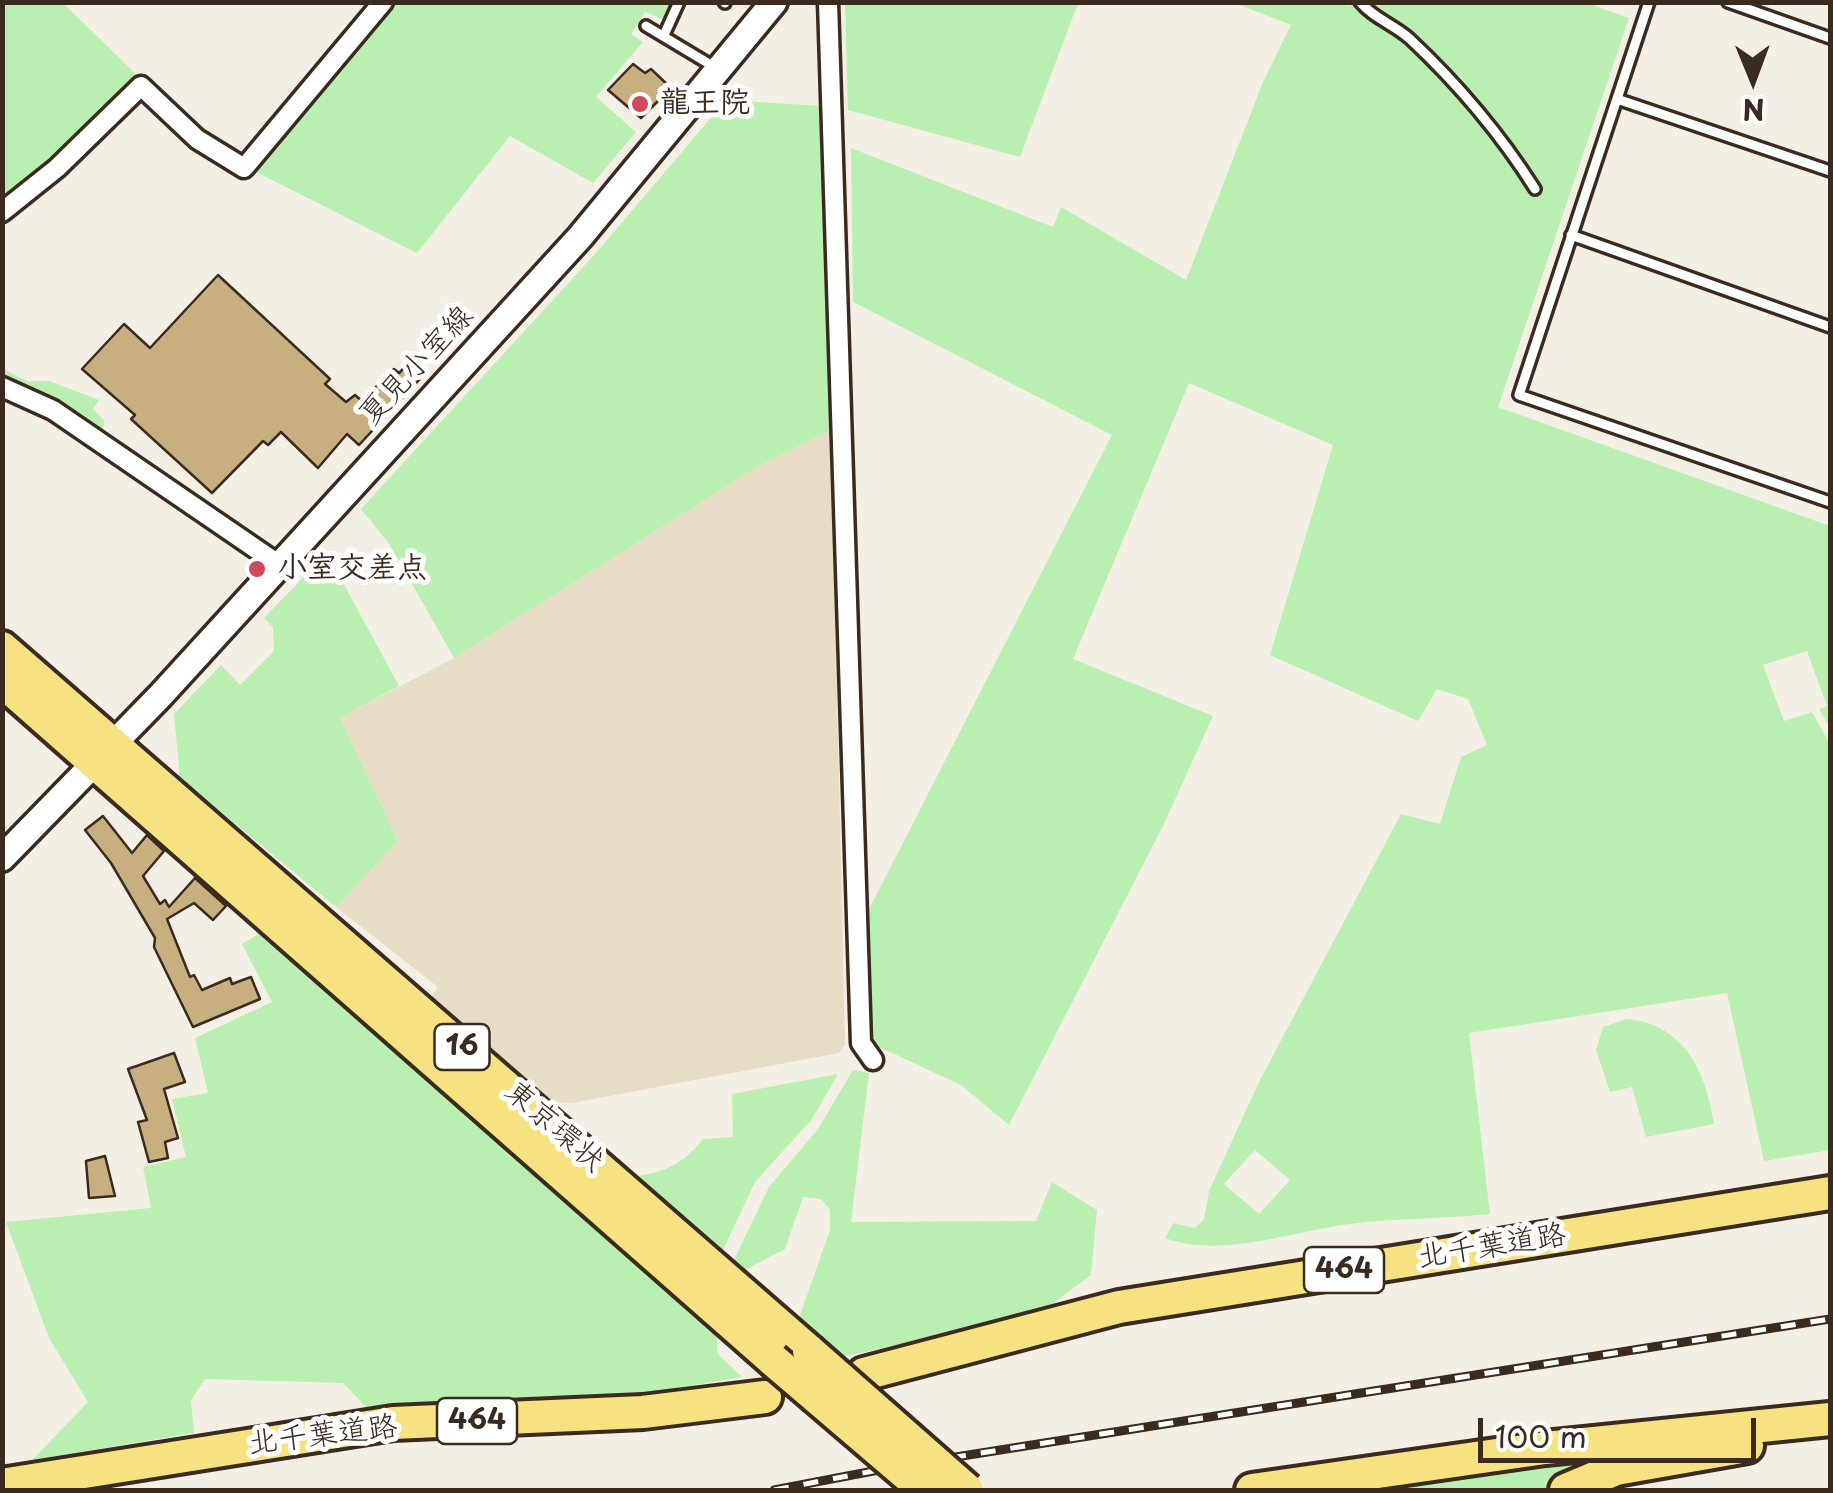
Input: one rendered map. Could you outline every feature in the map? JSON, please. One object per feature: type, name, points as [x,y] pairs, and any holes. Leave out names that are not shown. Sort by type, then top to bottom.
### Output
[{"type":"highway","name":"東京環状","points":[[2,648],[104,754],[769,1360],[925,1490]]},
{"type":"highway","name":"東京環状","points":[[2,681],[104,754],[968,1490]]},
{"type":"highway","name":"北千葉道路","points":[[864,1374],[1119,1308],[1830,1194]]},
{"type":"highway","points":[[769,1360],[820,1420],[900,1490]]},
{"type":"highway","name":"北千葉道路","points":[[2,1485],[393,1423],[644,1412],[765,1397]]},
{"type":"highway","points":[[1252,1490],[1544,1448],[1830,1419]]},
{"type":"highway","points":[[1566,1490],[1616,1468],[1830,1434]]},
{"type":"main road","name":"夏見小室線","points":[[2,858],[280,566],[580,237],[774,2]]},
{"type":"street","points":[[2,212],[57,168],[141,86],[197,140],[244,168],[383,2]]},
{"type":"street","points":[[828,2],[860,1043],[873,1060]]},
{"type":"street","points":[[2,387],[53,410],[280,566]]},
{"type":"lane","points":[[664,36],[679,2]]},
{"type":"lane","points":[[1360,2],[1401,30],[1442,68],[1498,129],[1535,188]]},
{"type":"lane","points":[[1649,2],[1519,395],[1830,502]]},
{"type":"lane","points":[[1728,2],[1830,38]]},
{"type":"lane","points":[[646,26],[719,70]]},
{"type":"lane","points":[[1617,99],[1830,171]]},
{"type":"lane","points":[[1571,236],[1830,323]]},
{"type":"shaded area","points":[[831,430],[845,1045],[839,1053],[572,1103],[550,1102],[429,1000],[438,987],[336,907],[398,841],[340,718],[454,658],[757,467]]},
{"type":"green space","points":[[1347,2],[1348,7],[1353,2],[1584,2],[1629,18],[1498,407],[1830,526],[1830,728],[1819,709],[1827,706],[1807,651],[1763,665],[1784,721],[1812,712],[1830,744],[1830,1150],[1764,1161],[1727,993],[1469,1033],[1490,1214],[1350,1224],[1233,1245],[1187,1244],[1165,1238],[1173,1223],[1195,1228],[1204,1219],[1209,1191],[1259,1082],[1401,814],[1440,824],[1461,757],[1487,745],[1468,699],[1437,689],[1418,721],[1270,655],[1333,445],[1189,383],[1073,659],[1213,716],[1163,826],[1009,1125],[961,1085],[875,1045],[867,1026],[867,913],[1112,435],[853,302],[851,148],[1053,227],[1061,207],[1186,280],[1263,82],[1291,25],[1235,3]],"holes":[[[1255,1150],[1290,1180],[1259,1214],[1224,1184]]]},
{"type":"green space","points":[[3,3],[63,3],[141,79],[52,165],[18,185],[3,202]]},
{"type":"green space","points":[[395,3],[673,3],[665,20],[645,12],[631,34],[643,42],[596,97],[636,132],[593,183],[510,136],[417,253],[252,170]]},
{"type":"green space","points":[[845,3],[1078,3],[1020,157],[848,110]]},
{"type":"green space","points":[[726,100],[822,106],[831,430],[757,467],[454,658],[390,545],[361,509],[596,253]]},
{"type":"green space","points":[[3,369],[27,381],[49,381],[99,400],[93,409],[104,420],[102,438],[3,382]]},
{"type":"green space","points":[[327,553],[399,686],[340,718],[398,841],[336,907],[180,778],[174,714],[221,665],[240,685],[274,651],[273,627],[264,618]]},
{"type":"green space","points":[[262,932],[716,1333],[718,1354],[742,1377],[553,1409],[368,1409],[343,1383],[205,1379],[191,1400],[194,1433],[32,1460],[88,1402],[49,1338],[6,1222],[151,1208],[143,1167],[186,1157],[172,1099],[208,1093],[195,1038],[272,1002],[242,944]]},
{"type":"green space","points":[[1626,1019],[1664,1030],[1689,1054],[1705,1086],[1714,1124],[1646,1137],[1632,1087],[1610,1092],[1596,1050],[1603,1027]]},
{"type":"green space","points":[[853,1070],[869,1073],[851,1222],[1036,1221],[1052,1182],[1097,1210],[1091,1275],[1040,1313],[842,1357],[799,1318],[830,1230],[830,1210],[821,1199],[803,1197],[785,1249],[741,1272],[733,1262],[769,1187],[818,1129]]},
{"type":"green space","points":[[838,1074],[812,1119],[755,1182],[723,1250],[637,1176],[674,1165],[703,1139],[733,1137],[732,1094]]},
{"type":"green space","points":[[1611,1456],[1557,1490],[1355,1490],[1372,1484]]},
{"type":"building","name":"龍王院","points":[[633,64],[645,73],[651,69],[671,88],[641,118],[608,90]]},
{"type":"building","points":[[218,275],[330,379],[325,384],[346,402],[355,395],[362,401],[394,369],[399,373],[407,365],[420,379],[359,445],[347,434],[318,468],[281,432],[268,445],[263,441],[212,493],[131,419],[135,415],[82,369],[124,324],[150,348]]},
{"type":"building","points":[[103,816],[132,853],[147,835],[164,851],[143,876],[160,904],[165,900],[169,907],[195,878],[226,906],[213,920],[194,903],[167,919],[190,977],[194,975],[202,990],[230,978],[232,984],[251,977],[260,999],[193,1027],[154,947],[155,938],[111,863],[85,830]]},
{"type":"building","points":[[174,1053],[185,1082],[164,1089],[178,1138],[165,1142],[168,1158],[149,1162],[138,1122],[147,1120],[128,1069]]},
{"type":"building","points":[[105,1156],[115,1196],[89,1198],[86,1161]]},
{"type":"railway","points":[[774,1490],[905,1465],[1830,1319]]},
{"type":"place","name":"龍王院","points":[[640,104]]},
{"type":"place","name":"小室交差点","points":[[257,569]]}]
